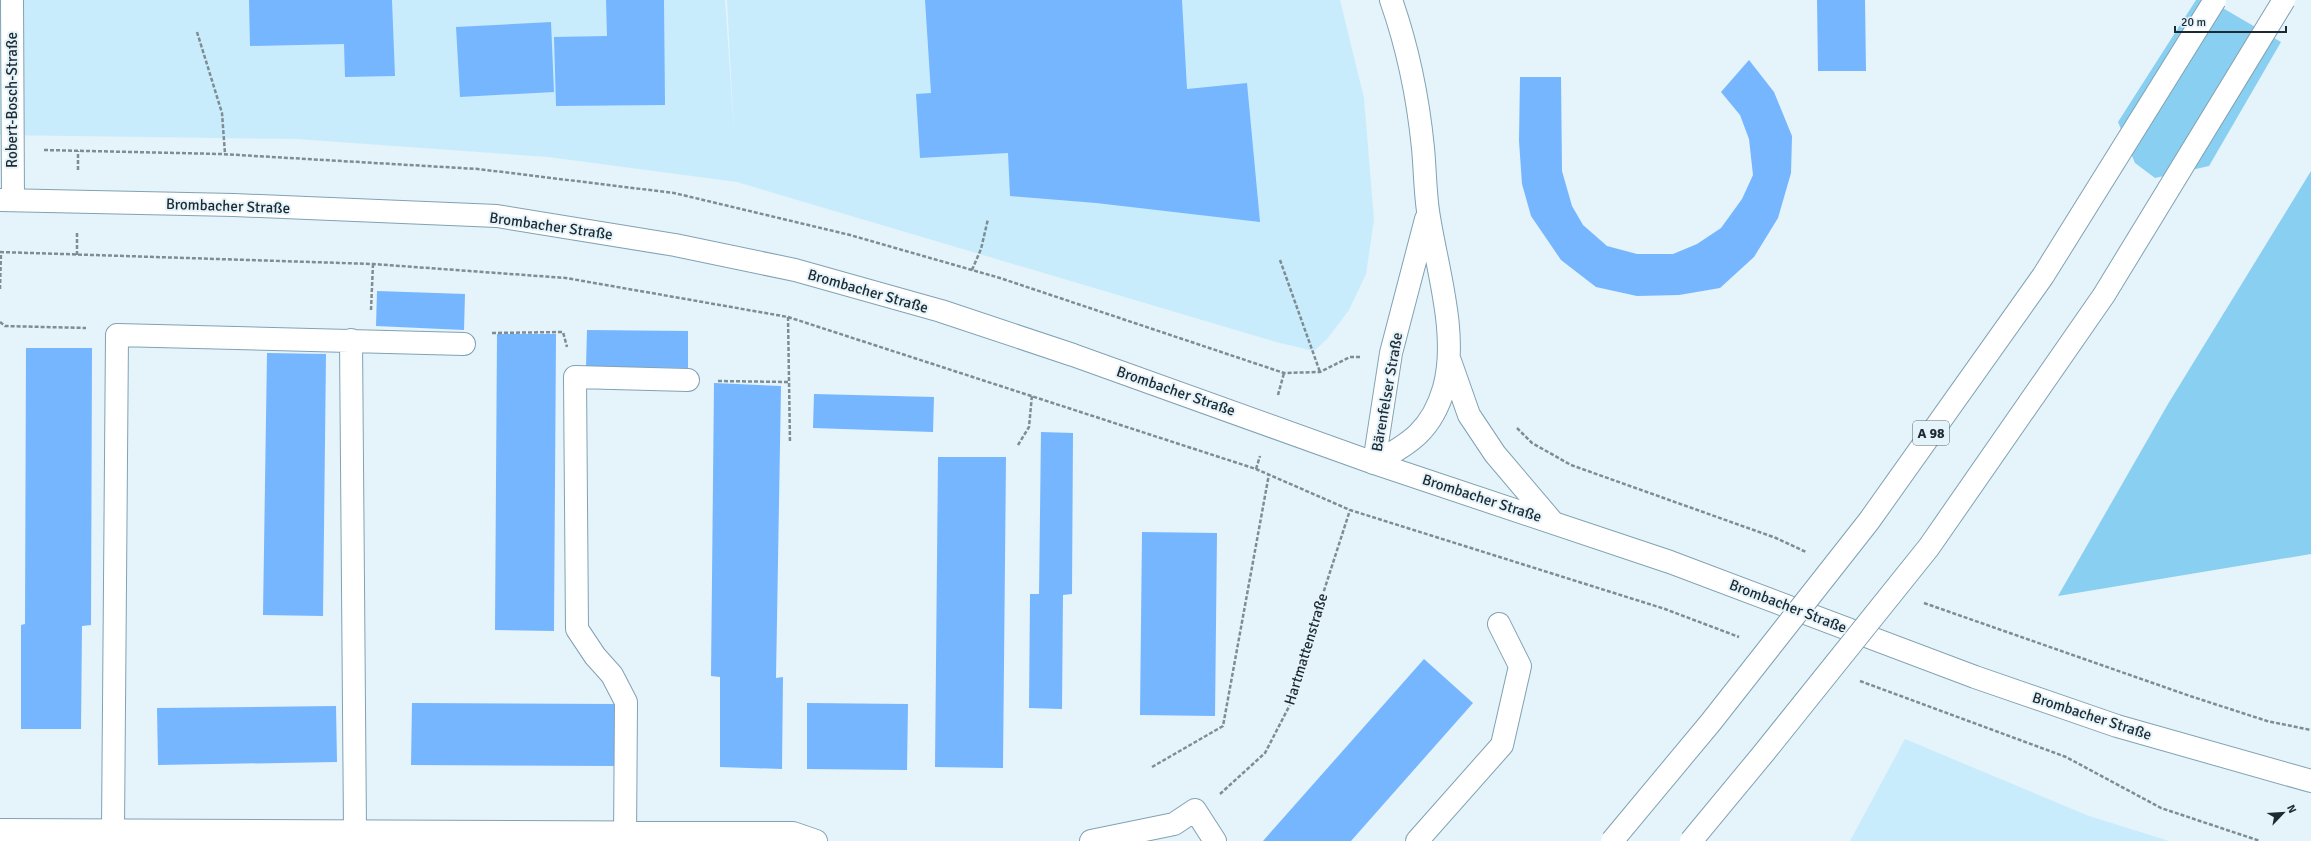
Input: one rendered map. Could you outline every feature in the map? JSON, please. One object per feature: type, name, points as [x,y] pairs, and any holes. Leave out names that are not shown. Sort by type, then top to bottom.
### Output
[{"type":"main road","name":"Robert-Bosch-Straße","points":[[6,200],[12,0]]},
{"type":"main road","name":"Bärenfelser Straße","points":[[1374,463],[1407,445],[1430,422],[1444,388],[1449,356],[1446,318],[1428,210],[1423,148],[1414,85],[1391,0]]},
{"type":"main road","name":"A 98","points":[[1612,841],[1716,716],[1874,515],[2043,276],[2215,0]]},
{"type":"main road","points":[[1691,841],[1763,754],[1928,547],[2104,295],[2284,0]]},
{"type":"main road","name":"Brombacher Straße","points":[[6,200],[234,205],[498,216],[675,245],[795,270],[941,311],[1073,355],[1374,463],[1551,520],[1670,562],[1975,676],[2117,726],[2311,781]]},
{"type":"main road","name":"Bärenfelser Straße","points":[[1374,463],[1391,353],[1428,210]]},
{"type":"main road","points":[[113,830],[117,335],[361,340],[464,344]]},
{"type":"main road","points":[[355,831],[361,340]]},
{"type":"main road","name":"Bärenfelser Straße","points":[[1449,356],[1469,415],[1495,454],[1551,520]]},
{"type":"main road","points":[[625,837],[626,702],[612,675],[595,656],[577,629],[575,377],[688,380]]},
{"type":"main road","points":[[1417,841],[1502,745],[1520,666],[1499,624]]},
{"type":"main road","points":[[1091,841],[1174,824],[1195,810],[1215,841]]},
{"type":"main road","points":[[0,830],[355,831],[421,836],[625,837],[793,834],[816,841]]},
{"type":"path","points":[[197,32],[222,114],[225,154]]},
{"type":"path","points":[[972,270],[981,249],[988,219]]},
{"type":"path","points":[[0,289],[0,253],[373,264],[566,278],[788,317],[1256,468],[1269,474],[1223,726],[1152,767]]},
{"type":"path","points":[[1280,260],[1320,372]]},
{"type":"path","points":[[361,340],[373,264]]},
{"type":"path","points":[[788,317],[790,443]]},
{"type":"path","points":[[0,322],[5,326],[108,329],[117,335]]},
{"type":"path","points":[[464,344],[470,333],[563,332],[575,377]]},
{"type":"path","points":[[1284,373],[1320,372],[1350,357],[1358,356],[1389,370]]},
{"type":"path","points":[[688,380],[788,382]]},
{"type":"path","points":[[1018,445],[1029,427],[1032,395]]},
{"type":"path","name":"Hartmattenstraße","points":[[1195,810],[1225,791],[1265,753],[1291,704],[1350,510],[1269,474]]},
{"type":"shaded area","points":[[0,0],[725,0],[734,131],[727,0],[1340,0],[1364,98],[1374,220],[1366,274],[1349,310],[1327,339],[1314,351],[1276,342],[737,182],[548,157],[297,139],[0,135]]},
{"type":"shaded area","points":[[2196,0],[2209,0],[2281,42],[2209,166],[2155,178],[2135,163],[2118,122]]},
{"type":"shaded area","points":[[2311,171],[2311,554],[2058,596],[2168,404]]},
{"type":"shaded area","points":[[1905,739],[2089,816],[2169,841],[1850,841]]},
{"type":"building","points":[[249,0],[392,0],[395,76],[345,77],[344,44],[250,46]]},
{"type":"building","points":[[606,0],[664,0],[665,105],[556,106],[554,37],[607,36]]},
{"type":"building","points":[[925,0],[1182,0],[1187,89],[1247,83],[1260,222],[1096,203],[1010,196],[1008,153],[920,158],[916,94],[931,93]]},
{"type":"building","points":[[1817,0],[1865,0],[1866,71],[1818,71]]},
{"type":"building","points":[[551,22],[554,92],[460,97],[456,27]]},
{"type":"building","points":[[1749,60],[1774,92],[1792,136],[1791,173],[1778,218],[1754,257],[1720,288],[1679,295],[1637,296],[1596,287],[1561,260],[1531,216],[1522,184],[1519,141],[1520,77],[1561,77],[1562,171],[1572,206],[1583,225],[1607,246],[1637,254],[1673,254],[1697,244],[1721,228],[1742,199],[1753,175],[1749,139],[1740,115],[1721,92]]},
{"type":"building","points":[[377,291],[465,294],[464,330],[376,326]]},
{"type":"building","points":[[587,330],[688,331],[688,368],[586,367]]},
{"type":"building","points":[[497,334],[556,334],[554,631],[495,630]]},
{"type":"building","points":[[26,348],[92,348],[91,625],[82,626],[81,729],[21,729],[21,625],[25,624]]},
{"type":"building","points":[[267,353],[326,354],[323,616],[263,615]]},
{"type":"building","points":[[714,383],[781,386],[776,678],[783,677],[782,769],[720,767],[720,677],[711,676]]},
{"type":"building","points":[[814,394],[934,397],[933,432],[813,428]]},
{"type":"building","points":[[1041,432],[1073,433],[1072,594],[1063,595],[1062,709],[1029,708],[1030,594],[1039,594]]},
{"type":"building","points":[[938,457],[1006,457],[1003,768],[935,767]]},
{"type":"building","points":[[1142,532],[1217,533],[1215,716],[1140,715]]},
{"type":"building","points":[[1424,659],[1473,703],[1351,841],[1263,841]]},
{"type":"building","points":[[412,703],[615,704],[614,766],[411,765]]},
{"type":"building","points":[[807,703],[908,704],[907,770],[807,769]]},
{"type":"building","points":[[336,706],[337,762],[158,765],[157,708]]}]
